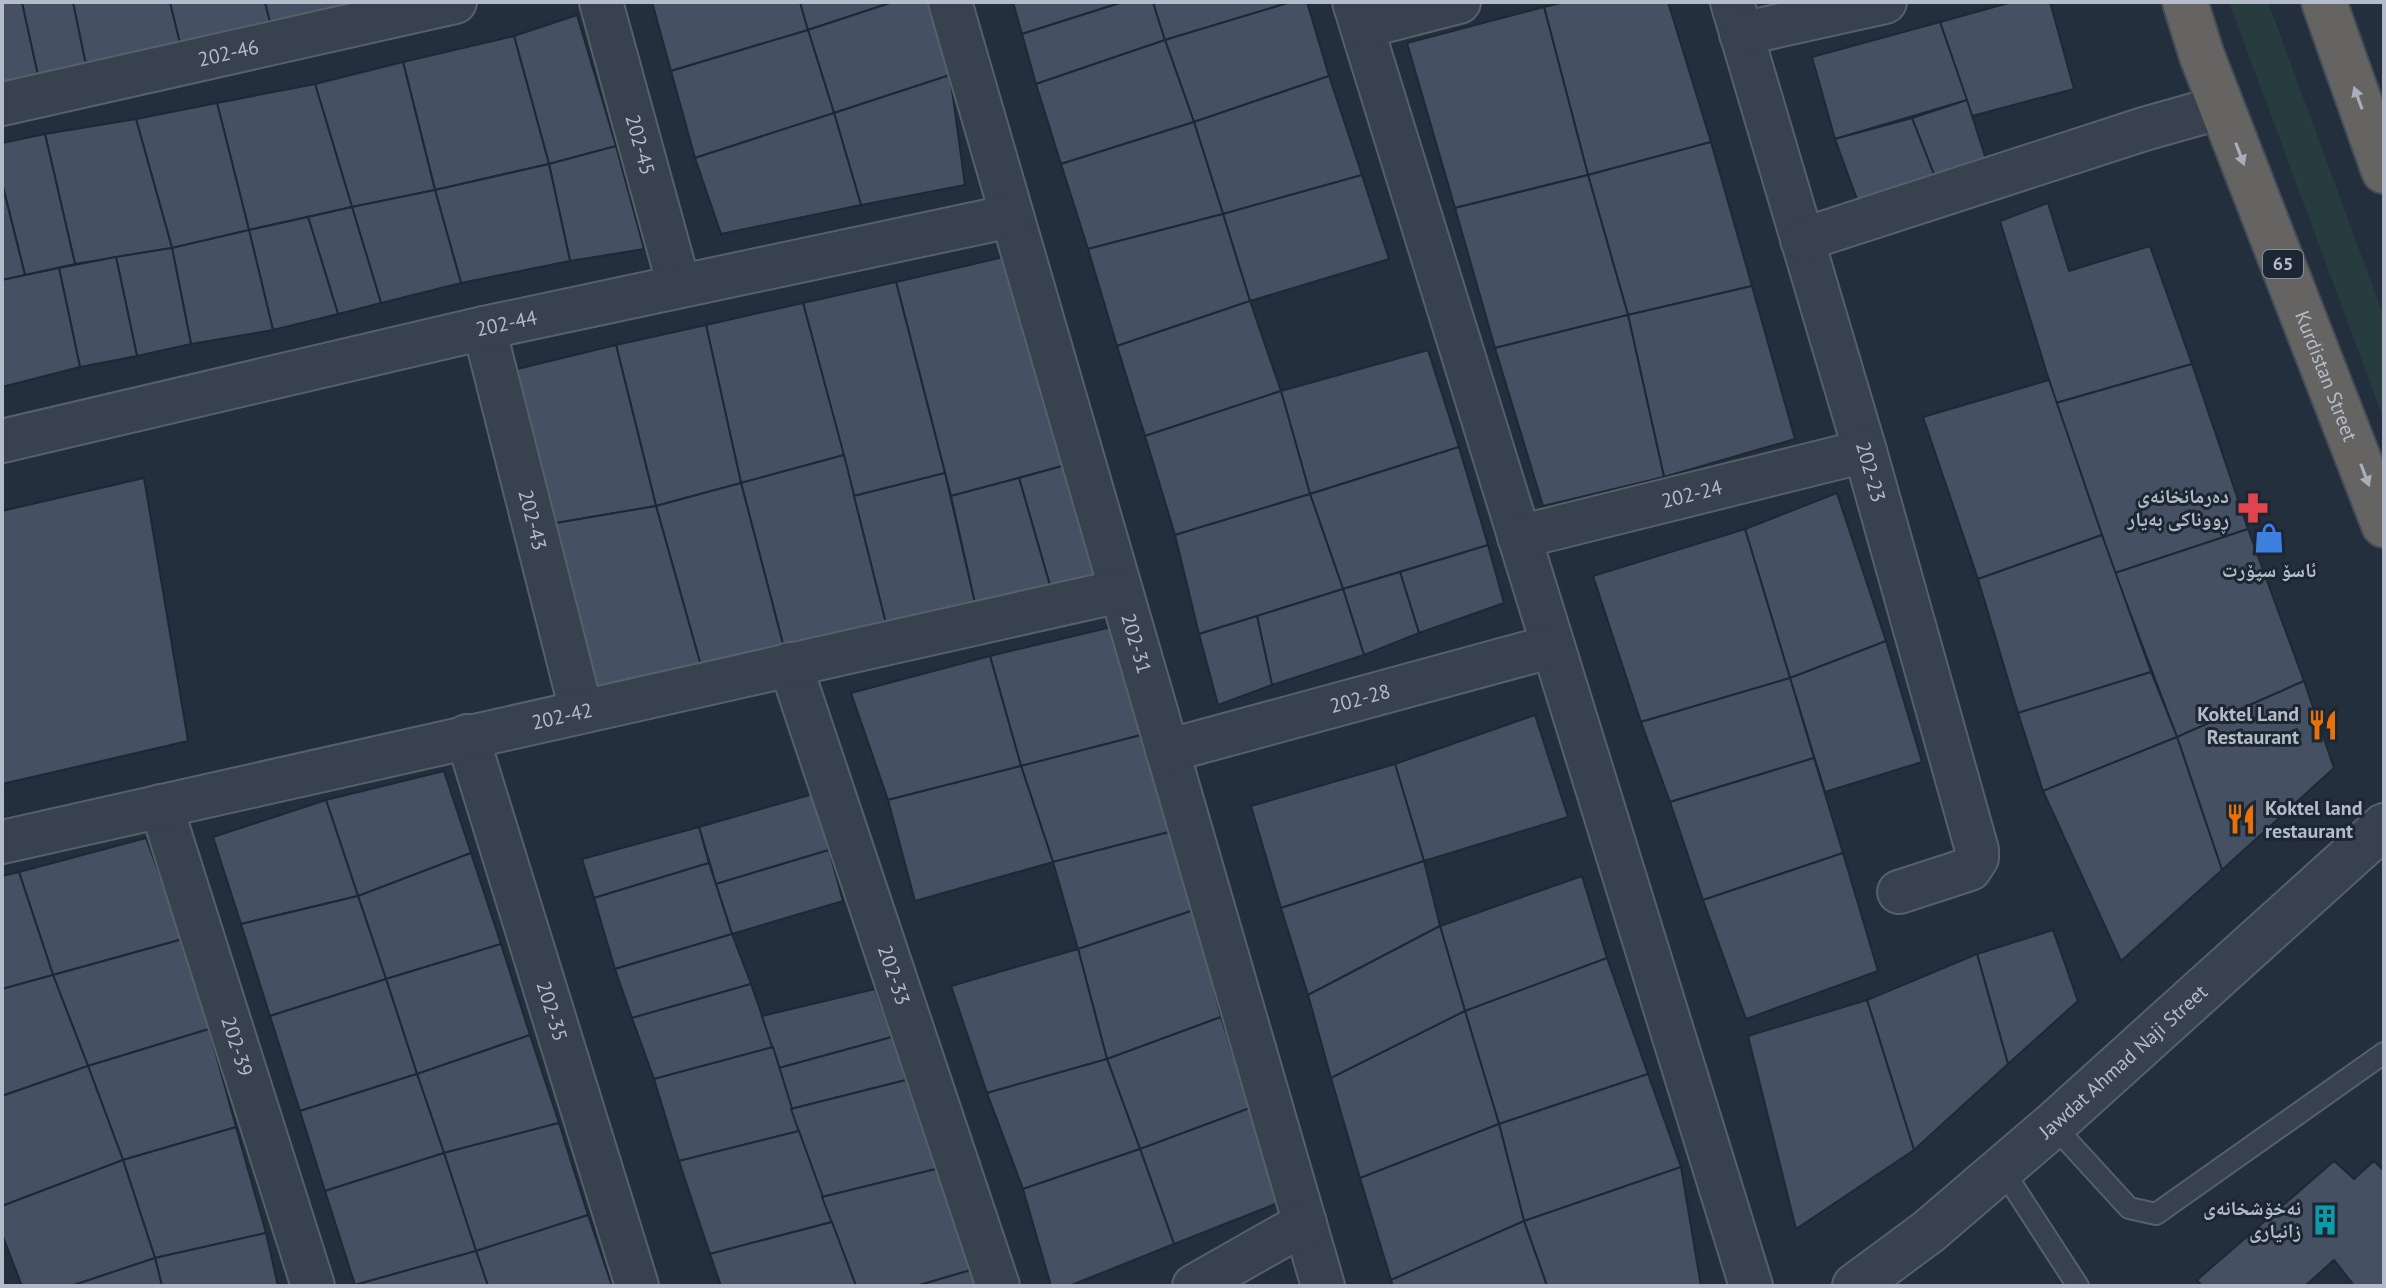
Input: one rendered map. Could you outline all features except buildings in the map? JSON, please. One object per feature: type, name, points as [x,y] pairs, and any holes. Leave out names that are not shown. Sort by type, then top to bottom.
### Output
[{"type":"highway","name":"Kurdistan Street","points":[[2185,2],[2222,107],[2384,525]]},
{"type":"highway","points":[[2324,2],[2384,171]]},
{"type":"street","name":"202-46","points":[[2,104],[455,2]]},
{"type":"street","name":"202-45","points":[[601,2],[679,286]]},
{"type":"street","name":"202-31","points":[[950,2],[1323,1286]]},
{"type":"street","points":[[1459,2],[1358,14],[1751,1286]]},
{"type":"street","points":[[1737,18],[1885,2]]},
{"type":"street","name":"202-23","points":[[1737,18],[1865,451],[1977,850],[1977,858],[1970,869],[1899,892]]},
{"type":"street","points":[[1802,240],[2144,129],[2222,107]]},
{"type":"street","name":"202-44","points":[[2,441],[484,328],[1011,216]]},
{"type":"street","name":"202-43","points":[[484,328],[581,710]]},
{"type":"street","name":"202-24","points":[[1519,537],[1865,451]]},
{"type":"street","name":"202-42","points":[[2,842],[1120,591]]},
{"type":"street","name":"202-28","points":[[1167,751],[1553,646]]},
{"type":"street","name":"202-33","points":[[790,664],[998,1286]]},
{"type":"street","name":"202-35","points":[[467,736],[637,1286]]},
{"type":"street","name":"202-39","points":[[161,806],[313,1286]]},
{"type":"street","name":"Jawdat Ahmad Naji Street","points":[[1855,1286],[1928,1232],[2053,1125],[2384,826]]},
{"type":"street","points":[[1194,1286],[1305,1223]]},
{"type":"lane","points":[[2053,1125],[2129,1208],[2156,1214],[2384,1053]]},
{"type":"lane","points":[[2002,1169],[2078,1286]]},
{"type":"green space","points":[[2229,2],[2268,2],[2384,317],[2384,420]]},
{"type":"place","name":"دەرمانخانەی ڕووناکی بەیار","points":[[2253,508]]},
{"type":"place","name":"ئاسۆ سپۆرت","points":[[2269,538]]},
{"type":"place","name":"Koktel Land Restaurant","points":[[2323,725]]},
{"type":"place","name":"Koktel land restaurant","points":[[2241,819]]},
{"type":"place","name":"نەخۆشخانەی زانیاری","points":[[2325,1220]]}]
